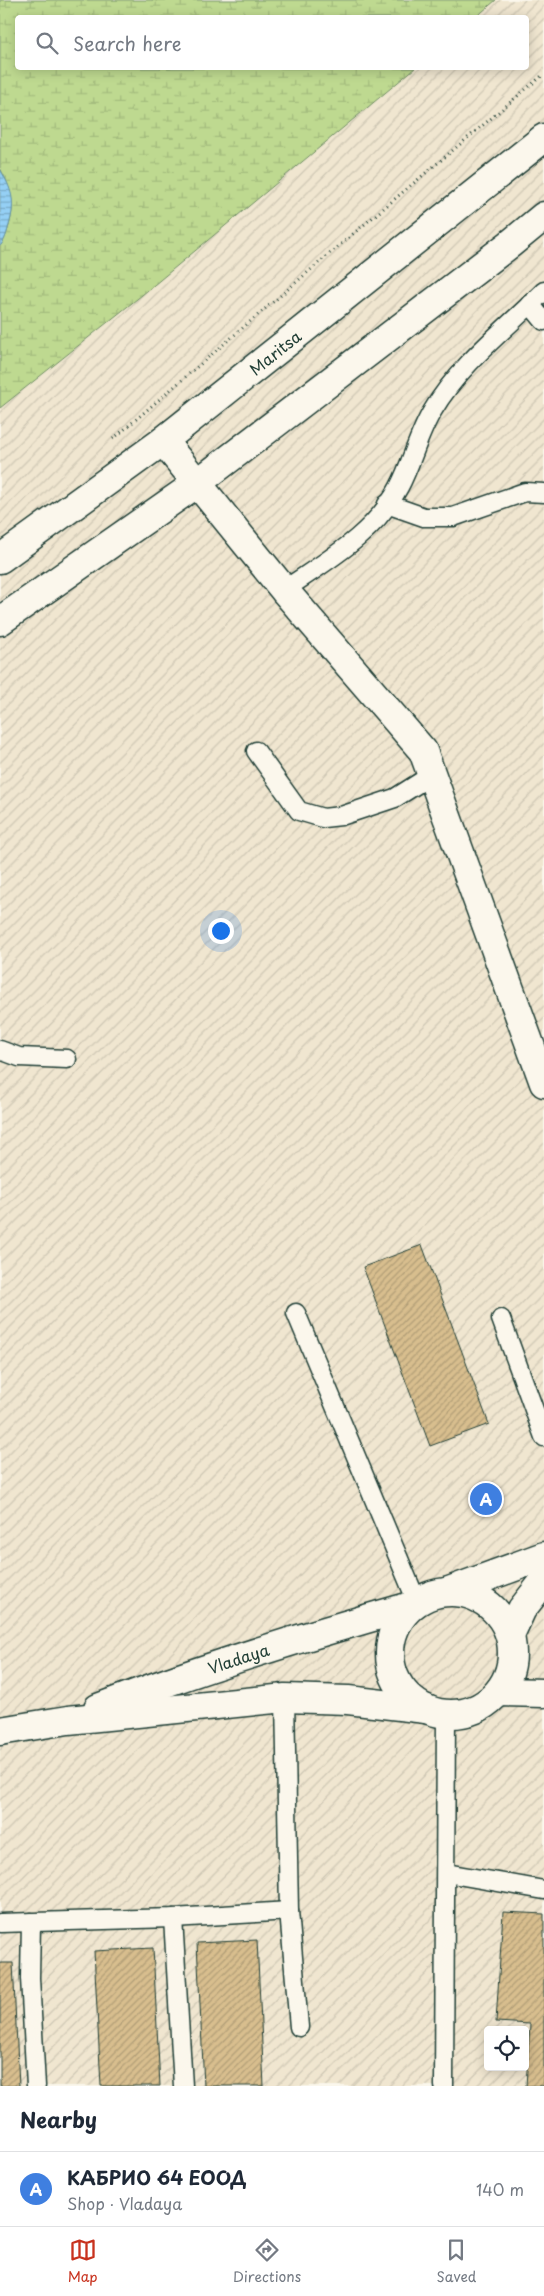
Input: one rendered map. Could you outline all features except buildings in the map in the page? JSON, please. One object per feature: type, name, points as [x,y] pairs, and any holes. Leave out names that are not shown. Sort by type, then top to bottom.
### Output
[{"type":"street","name":"Maritsa","points":[[0,559],[163,441],[544,138]]},
{"type":"street","points":[[0,621],[196,484],[544,216]]},
{"type":"street","points":[[163,441],[284,590],[423,751],[433,774],[544,1083]]},
{"type":"street","name":"Vladaya","points":[[68,1720],[172,1679],[283,1642],[414,1604],[429,1595],[449,1591],[544,1556]]},
{"type":"street","name":"Vladaya","points":[[510,1635],[522,1609],[544,1581]]},
{"type":"street","name":"Vladaya","points":[[0,1731],[68,1720],[285,1698],[348,1700],[436,1712],[466,1712],[484,1705],[500,1692],[509,1674],[513,1655],[510,1635],[504,1620],[488,1602],[469,1594],[449,1591]]},
{"type":"street","name":"Vladaya","points":[[414,1604],[398,1621],[391,1640],[390,1661],[396,1681],[409,1697],[436,1712]]},
{"type":"street","points":[[500,1692],[544,1693]]},
{"type":"lane","points":[[284,590],[347,547],[375,522],[399,488],[433,410],[464,369],[544,291]]},
{"type":"lane","points":[[530,304],[544,321]]},
{"type":"lane","points":[[388,504],[424,517],[453,517],[524,492],[544,493]]},
{"type":"lane","points":[[256,751],[300,811],[323,818],[341,816],[396,798],[433,774]]},
{"type":"lane","points":[[0,1050],[19,1058],[67,1060]]},
{"type":"lane","points":[[296,1313],[414,1604]]},
{"type":"lane","points":[[501,1319],[544,1437]]},
{"type":"lane","points":[[285,1698],[289,1911],[299,2027]]},
{"type":"lane","points":[[436,1712],[446,1873],[444,2086]]},
{"type":"lane","points":[[446,1873],[544,1890]]},
{"type":"lane","points":[[0,1923],[173,1918],[289,1911]]},
{"type":"lane","points":[[173,1918],[184,2086]]},
{"type":"lane","points":[[31,1922],[30,1978],[36,2086]]},
{"type":"path","points":[[110,441],[544,74]]},
{"type":"shaded area","points":[[496,0],[544,0],[544,2086],[0,2086],[0,408],[142,295],[413,70],[529,70],[529,15],[477,15]]},
{"type":"green space","points":[[0,0],[496,0],[478,15],[15,15],[15,70],[413,70],[142,295],[0,408],[0,246],[8,229],[12,212],[12,198],[0,168]]},
{"type":"water","points":[[0,169],[12,196],[12,209],[5,239],[0,246]]},
{"type":"place","name":"КАБРИО 64 ЕООД","points":[[486,1499]]}]
